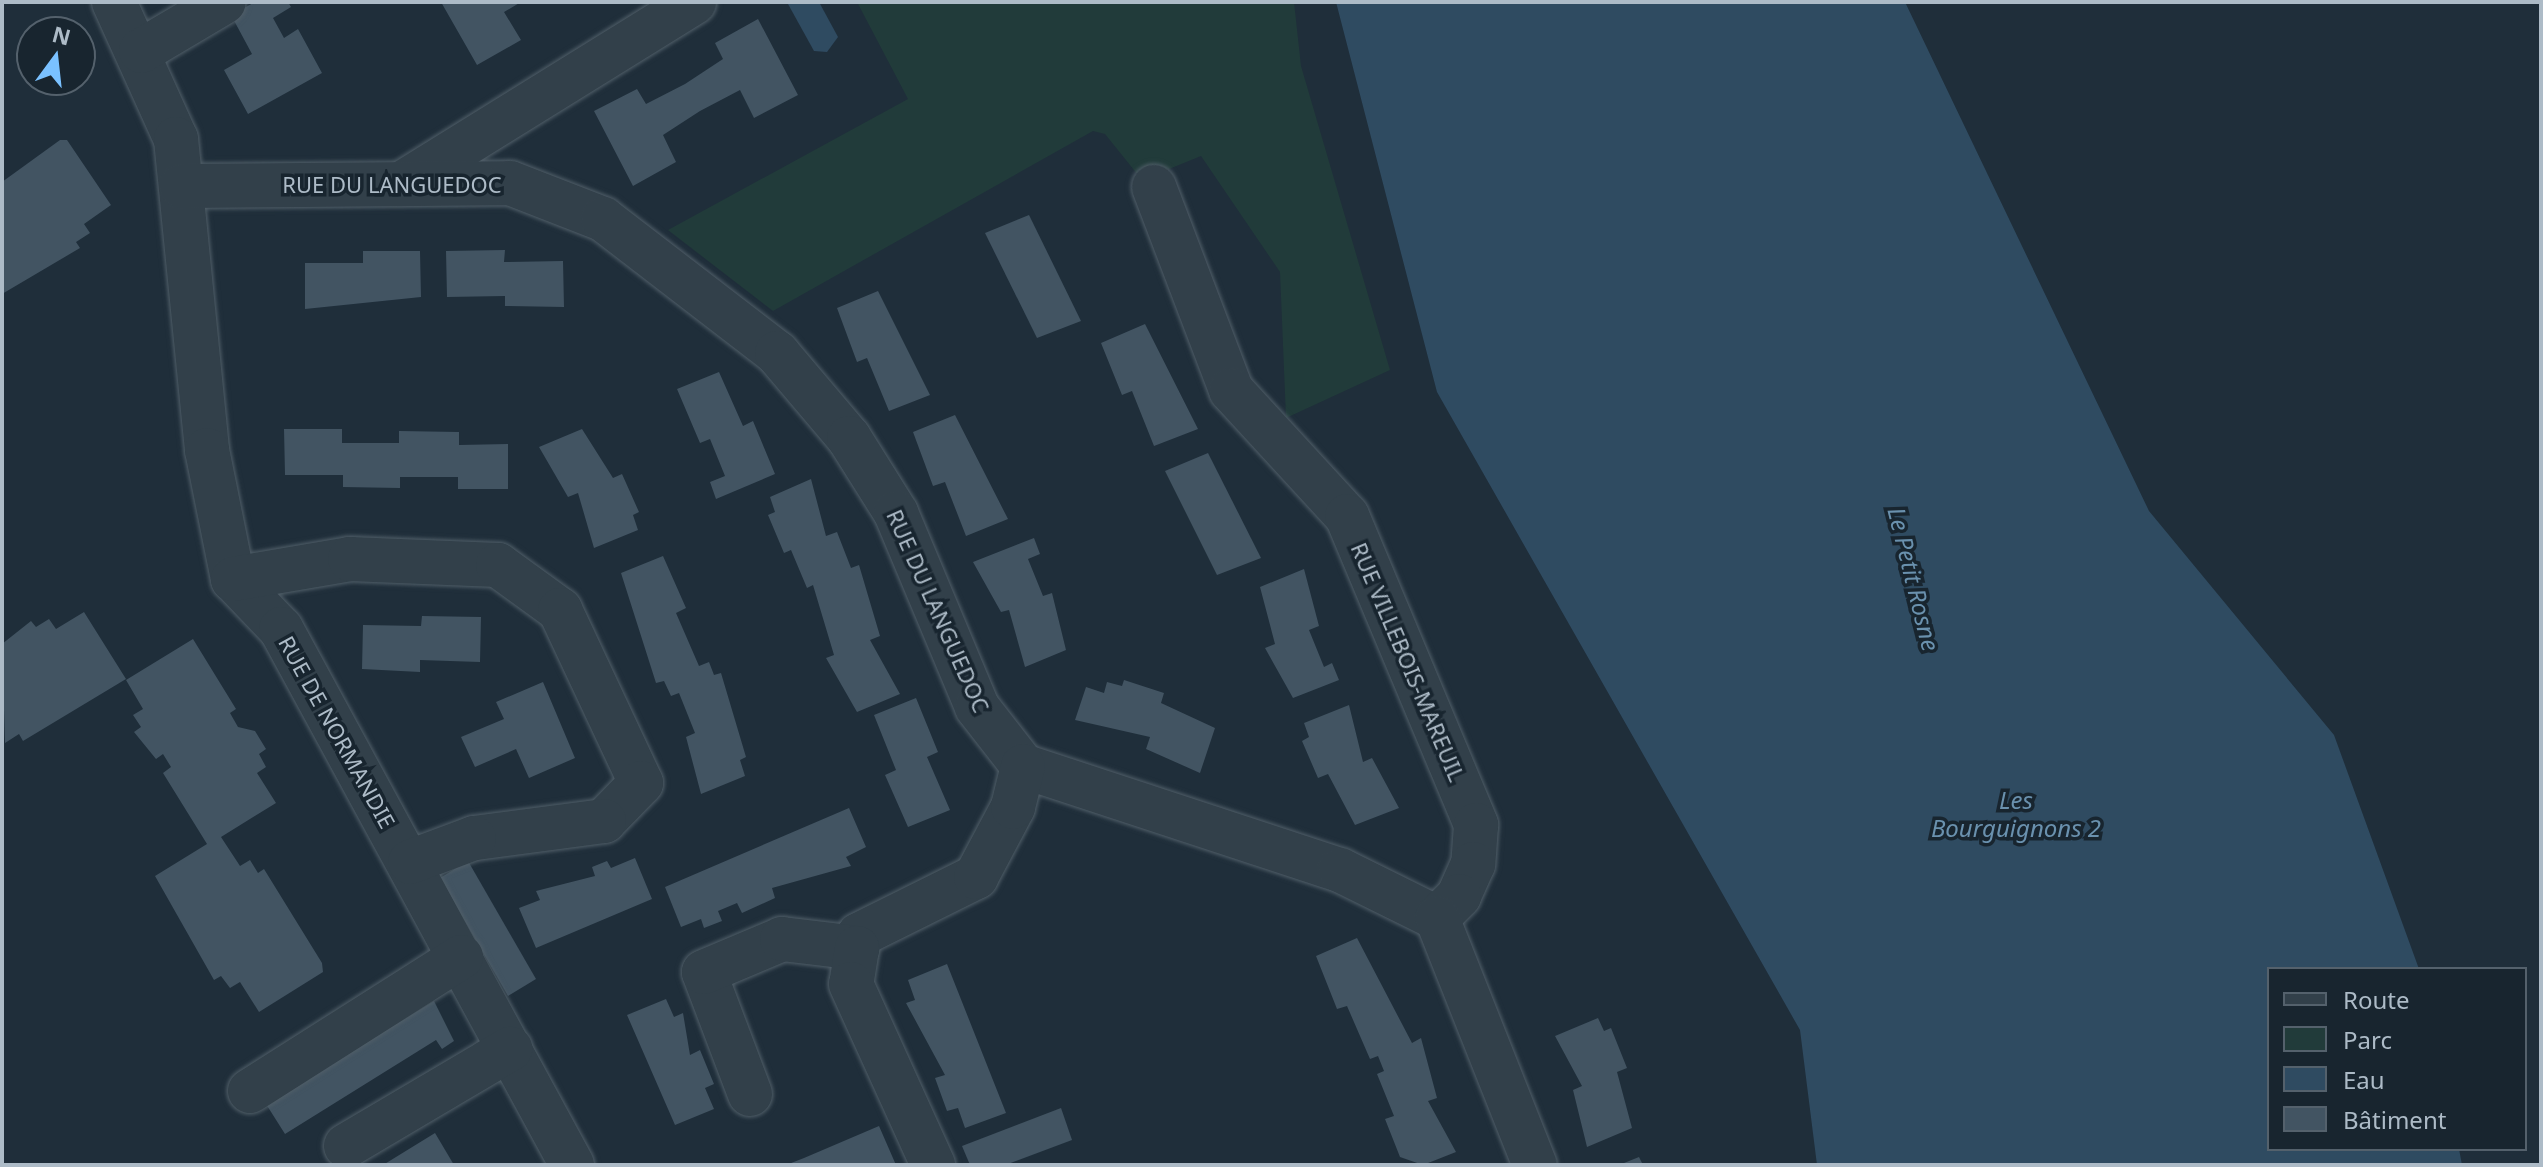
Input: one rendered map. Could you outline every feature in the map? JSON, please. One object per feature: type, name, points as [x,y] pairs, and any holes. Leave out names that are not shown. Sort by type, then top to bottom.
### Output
[{"type":"street","points":[[114,2],[141,51],[176,139],[207,450],[233,579],[350,559],[498,565],[560,610],[641,783],[604,821],[474,838],[410,862]]},
{"type":"street","points":[[141,51],[224,2]]},
{"type":"street","points":[[401,184],[694,2]]},
{"type":"street","name":"RUE DU LANGUEDOC","points":[[181,186],[510,183],[603,219],[777,353],[849,438],[896,513],[977,707],[1023,766]]},
{"type":"street","name":"RUE VILLEBOIS-MAREUIL","points":[[1154,187],[1231,390],[1347,516],[1476,825],[1464,885],[1437,918]]},
{"type":"street","name":"RUE DE NORMANDIE","points":[[233,579],[281,629],[572,1165]]},
{"type":"street","points":[[933,1165],[851,984],[859,935],[976,877],[1013,807],[1023,766],[1340,870],[1437,918],[1535,1165]]},
{"type":"street","points":[[750,1094],[704,972],[782,939],[857,948]]},
{"type":"street","points":[[250,1091],[461,957]]},
{"type":"street","points":[[346,1146],[510,1049]]},
{"type":"green space","points":[[857,2],[1294,2],[1301,66],[1390,370],[1286,418],[1280,272],[1201,156],[1142,180],[1105,134],[1093,131],[773,311],[668,230],[908,99]]},
{"type":"water","points":[[819,2],[838,37],[827,52],[814,51],[788,4]]},
{"type":"water","name":"Les Bourguignons 2","points":[[1336,2],[1905,2],[2149,511],[2334,735],[2418,967],[2267,967],[2267,1151],[2459,1151],[2462,1165],[1817,1165],[1800,1030],[1437,392]]},
{"type":"building","points":[[255,2],[288,2],[291,7],[273,18],[284,38],[298,29],[322,73],[248,114],[224,70],[252,54],[231,15]]},
{"type":"building","points":[[441,2],[521,2],[504,12],[521,40],[477,65]]},
{"type":"building","points":[[758,19],[798,95],[754,118],[740,90],[700,111],[663,135],[676,162],[633,186],[594,111],[637,89],[646,104],[685,84],[723,59],[715,43]]},
{"type":"building","points":[[60,140],[67,140],[111,205],[84,224],[90,233],[76,242],[80,248],[2,294],[2,182]]},
{"type":"building","points":[[1029,215],[1081,321],[1037,338],[985,233]]},
{"type":"building","points":[[505,250],[504,262],[563,261],[564,307],[505,306],[505,296],[447,297],[446,251]]},
{"type":"building","points":[[363,251],[420,251],[421,297],[305,309],[305,263],[363,263]]},
{"type":"building","points":[[878,291],[930,395],[889,411],[867,358],[857,362],[837,308]]},
{"type":"building","points":[[1145,324],[1198,429],[1154,446],[1132,391],[1122,395],[1101,343]]},
{"type":"building","points":[[719,372],[743,426],[753,421],[775,474],[716,499],[710,482],[725,476],[710,439],[700,443],[677,389]]},
{"type":"building","points":[[955,415],[1008,519],[966,536],[945,482],[933,486],[913,432]]},
{"type":"building","points":[[284,429],[342,429],[342,443],[399,443],[399,431],[459,432],[459,445],[508,444],[508,489],[458,489],[458,477],[400,477],[400,488],[343,487],[343,475],[285,475]]},
{"type":"building","points":[[582,429],[613,478],[622,474],[639,512],[633,515],[638,530],[594,548],[578,493],[568,497],[539,447]]},
{"type":"building","points":[[1208,453],[1261,558],[1217,575],[1165,471]]},
{"type":"building","points":[[811,479],[826,536],[837,532],[851,568],[859,565],[880,636],[870,640],[900,694],[857,712],[826,658],[834,655],[813,585],[807,588],[791,550],[784,553],[768,515],[775,512],[770,497]]},
{"type":"building","points":[[1034,538],[1040,554],[1028,559],[1043,596],[1052,593],[1066,650],[1025,667],[1009,610],[1001,612],[973,562]]},
{"type":"building","points":[[663,556],[686,608],[676,613],[699,666],[709,662],[714,675],[721,673],[746,757],[740,760],[745,776],[701,794],[686,737],[695,733],[679,693],[671,696],[664,681],[656,683],[621,573]]},
{"type":"building","points":[[1304,569],[1319,626],[1309,630],[1324,667],[1332,663],[1339,680],[1293,698],[1265,648],[1275,644],[1260,587]]},
{"type":"building","points":[[84,612],[126,679],[23,741],[19,734],[5,743],[2,644],[31,621],[36,627],[49,619],[56,629]]},
{"type":"building","points":[[422,616],[481,617],[480,662],[420,660],[420,672],[362,669],[363,625],[421,626]]},
{"type":"building","points":[[193,639],[236,709],[230,713],[238,727],[255,731],[266,749],[259,754],[266,767],[257,773],[276,803],[221,837],[240,866],[250,860],[258,873],[264,869],[322,963],[323,972],[259,1012],[240,982],[230,988],[221,976],[214,980],[155,876],[207,844],[163,773],[171,767],[163,754],[156,759],[134,732],[141,727],[133,715],[143,709],[126,680]]},
{"type":"building","points":[[1124,680],[1164,693],[1161,703],[1215,728],[1200,773],[1146,749],[1150,737],[1075,720],[1086,687],[1104,693],[1107,682],[1122,686]]},
{"type":"building","points":[[543,682],[575,758],[529,778],[516,749],[475,767],[461,737],[504,719],[496,702]]},
{"type":"building","points":[[916,698],[938,752],[927,757],[950,810],[908,827],[885,775],[896,770],[874,715]]},
{"type":"building","points":[[1349,705],[1363,762],[1372,758],[1399,808],[1355,825],[1328,774],[1318,778],[1302,741],[1309,737],[1304,723]]},
{"type":"building","points":[[849,808],[866,847],[846,857],[851,866],[772,888],[775,898],[742,913],[737,903],[718,911],[722,921],[704,928],[701,919],[681,927],[665,887]]},
{"type":"building","points":[[635,858],[652,899],[536,948],[519,908],[540,900],[536,891],[595,876],[592,867],[607,861],[611,868]]},
{"type":"building","points":[[468,861],[536,979],[508,996],[440,878]]},
{"type":"building","points":[[1357,938],[1412,1043],[1421,1038],[1437,1098],[1428,1101],[1456,1152],[1423,1165],[1400,1157],[1385,1119],[1394,1116],[1377,1074],[1384,1071],[1378,1056],[1370,1059],[1347,1006],[1337,1009],[1316,956]]},
{"type":"building","points":[[947,964],[1006,1113],[965,1128],[958,1108],[947,1111],[935,1078],[945,1075],[906,1003],[915,1000],[908,980]]},
{"type":"building","points":[[666,999],[674,1017],[683,1013],[690,1055],[700,1050],[714,1084],[705,1088],[714,1109],[675,1125],[627,1015]]},
{"type":"building","points":[[434,1001],[454,1041],[442,1049],[436,1040],[285,1134],[266,1104]]},
{"type":"building","points":[[1598,1018],[1604,1031],[1611,1028],[1627,1068],[1617,1072],[1632,1128],[1587,1147],[1573,1090],[1582,1086],[1555,1036]]},
{"type":"building","points":[[1061,1108],[1072,1140],[1005,1165],[970,1165],[962,1146]]},
{"type":"building","points":[[879,1126],[896,1165],[786,1165],[804,1158]]},
{"type":"building","points":[[435,1133],[454,1165],[383,1165]]},
{"type":"building","points":[[1639,1157],[1643,1165],[1619,1165]]},
{"type":"water label","name":"Le Petit Rosne","points":[[1914,579]]}]
